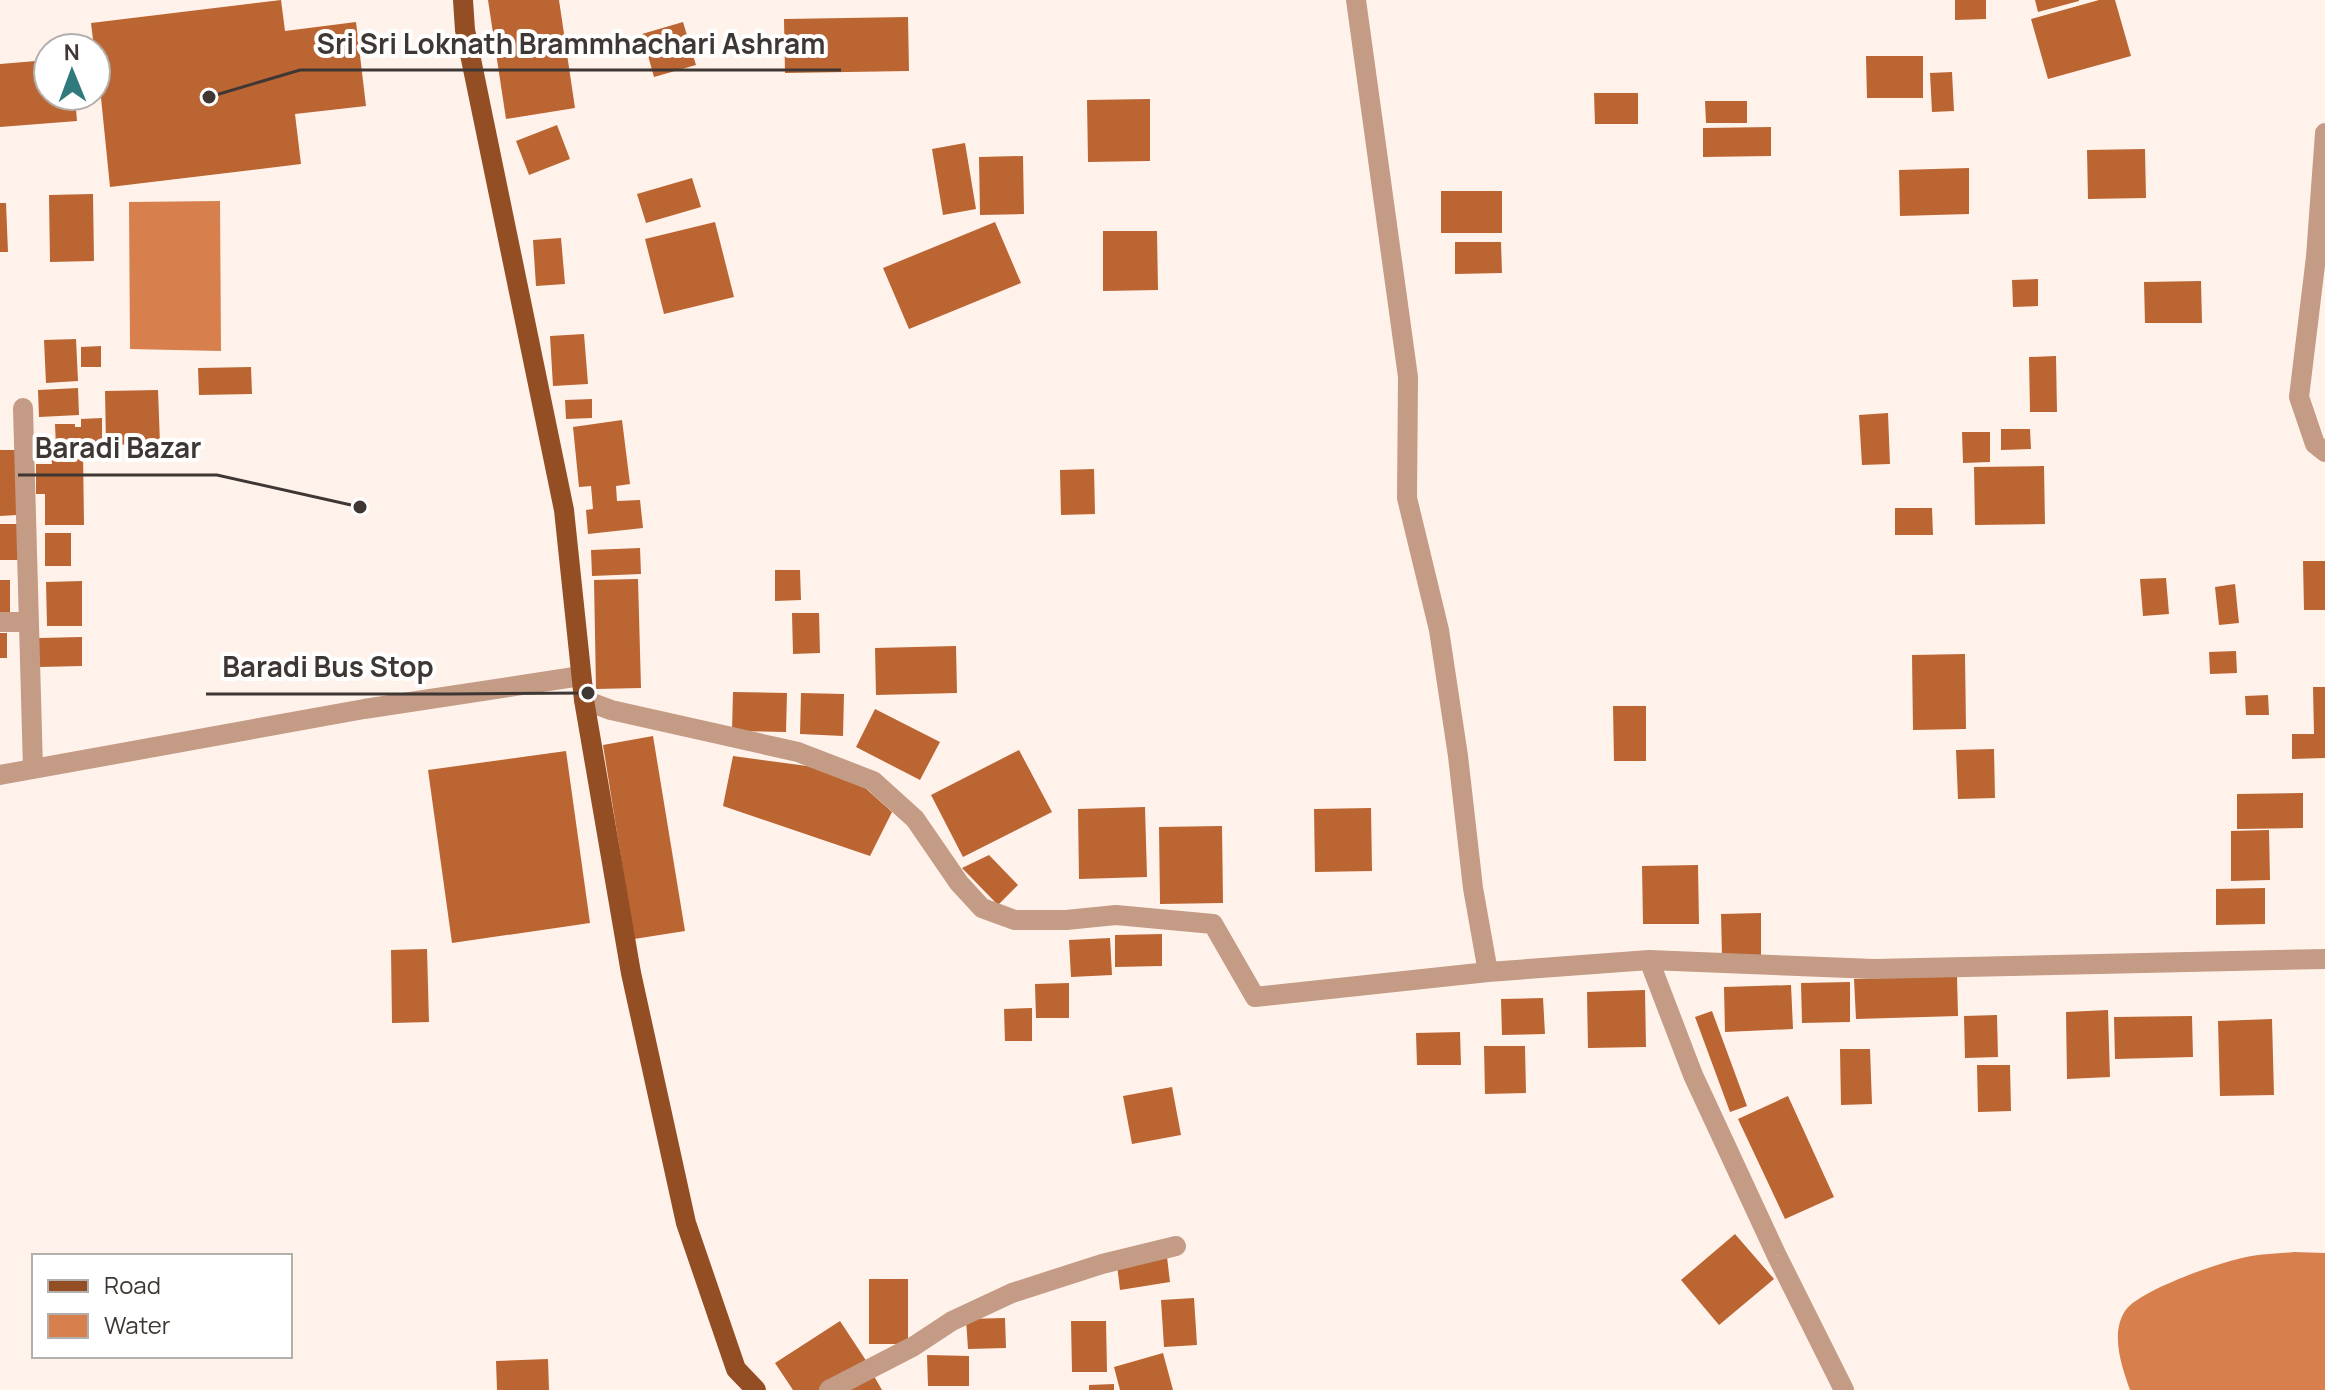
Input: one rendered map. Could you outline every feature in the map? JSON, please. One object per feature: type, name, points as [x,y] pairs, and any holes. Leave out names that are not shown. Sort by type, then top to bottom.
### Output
[{"type":"main road","points":[[463,0],[465,30],[564,510],[584,700],[631,973],[686,1223],[736,1369],[756,1390]]},
{"type":"street","points":[[1356,0],[1408,377],[1407,498],[1439,630],[1473,888],[1488,972]]},
{"type":"street","points":[[2325,133],[2316,257],[2299,397],[2315,444],[2325,452]]},
{"type":"street","points":[[23,408],[33,769]]},
{"type":"street","points":[[0,622],[28,622]]},
{"type":"street","points":[[0,775],[364,709],[581,676]]},
{"type":"street","points":[[584,700],[611,710],[798,752],[873,781],[915,819],[959,883],[982,908],[1015,920],[1066,920],[1116,915],[1213,924],[1255,997],[1488,972],[1649,960],[1874,969],[2325,959]]},
{"type":"street","points":[[1649,960],[1693,1075],[1777,1256],[1844,1390]]},
{"type":"street","points":[[829,1390],[914,1346],[952,1321],[1012,1293],[1102,1264],[1176,1246]]},
{"type":"water","points":[[220,201],[221,351],[130,349],[129,202]]},
{"type":"water","points":[[2325,1253],[2325,1390],[2130,1390],[2121,1361],[2118,1330],[2125,1311],[2133,1303],[2160,1287],[2212,1267],[2252,1256]]},
{"type":"building","points":[[281,0],[285,31],[356,22],[366,106],[295,114],[301,164],[110,187],[102,112],[112,112],[112,32],[92,32],[91,23]]},
{"type":"building","points":[[488,0],[559,0],[575,108],[506,119]]},
{"type":"building","points":[[1955,0],[1986,0],[1986,19],[1955,20]]},
{"type":"building","points":[[2035,0],[2079,0],[2079,1],[2038,12]]},
{"type":"building","points":[[2099,0],[2115,0],[2131,56],[2048,79],[2031,19]]},
{"type":"building","points":[[908,17],[909,71],[785,73],[784,19]]},
{"type":"building","points":[[683,22],[696,65],[654,77],[642,34]]},
{"type":"building","points":[[1866,56],[1923,56],[1923,98],[1867,98]]},
{"type":"building","points":[[32,61],[32,112],[76,112],[77,121],[0,127],[0,64]]},
{"type":"building","points":[[1952,72],[1954,111],[1932,112],[1930,73]]},
{"type":"building","points":[[1594,93],[1638,93],[1638,124],[1595,124]]},
{"type":"building","points":[[1150,99],[1150,161],[1088,162],[1087,100]]},
{"type":"building","points":[[1705,101],[1747,101],[1747,123],[1706,123]]},
{"type":"building","points":[[557,125],[570,159],[529,175],[516,141]]},
{"type":"building","points":[[1771,127],[1771,156],[1703,157],[1703,128]]},
{"type":"building","points":[[965,143],[976,209],[943,215],[932,149]]},
{"type":"building","points":[[2145,149],[2146,198],[2088,199],[2087,150]]},
{"type":"building","points":[[1023,156],[1024,214],[980,215],[979,157]]},
{"type":"building","points":[[1969,168],[1969,214],[1900,216],[1899,170]]},
{"type":"building","points":[[692,178],[701,207],[646,223],[637,194]]},
{"type":"building","points":[[1441,191],[1502,191],[1502,233],[1441,233]]},
{"type":"building","points":[[93,194],[94,261],[50,262],[49,195]]},
{"type":"building","points":[[0,203],[6,203],[8,252],[0,252]]},
{"type":"building","points":[[715,222],[734,297],[664,314],[645,239]]},
{"type":"building","points":[[995,222],[1021,283],[909,329],[883,268]]},
{"type":"building","points":[[1103,231],[1157,231],[1158,290],[1103,291]]},
{"type":"building","points":[[561,238],[565,284],[536,286],[533,240]]},
{"type":"building","points":[[1455,242],[1501,242],[1502,273],[1455,274]]},
{"type":"building","points":[[2038,279],[2038,306],[2013,307],[2012,280]]},
{"type":"building","points":[[2201,281],[2202,323],[2145,323],[2144,282]]},
{"type":"building","points":[[584,334],[588,384],[553,386],[550,336]]},
{"type":"building","points":[[76,339],[78,381],[46,383],[44,340]]},
{"type":"building","points":[[101,346],[101,367],[81,367],[81,347]]},
{"type":"building","points":[[2056,356],[2057,412],[2030,412],[2029,357]]},
{"type":"building","points":[[251,367],[252,394],[199,395],[198,368]]},
{"type":"building","points":[[78,388],[79,415],[39,417],[38,390]]},
{"type":"building","points":[[158,390],[160,444],[106,445],[105,391]]},
{"type":"building","points":[[592,399],[592,418],[566,419],[565,400]]},
{"type":"building","points":[[1888,413],[1890,464],[1862,465],[1859,415]]},
{"type":"building","points":[[102,418],[102,447],[56,448],[55,424],[81,427],[81,419]]},
{"type":"building","points":[[622,420],[630,484],[616,486],[617,501],[640,500],[643,528],[588,534],[586,510],[593,509],[591,486],[579,487],[573,427]]},
{"type":"building","points":[[2001,429],[2030,429],[2031,449],[2001,450]]},
{"type":"building","points":[[1962,432],[1990,432],[1990,462],[1963,463]]},
{"type":"building","points":[[0,450],[16,450],[17,515],[0,516]]},
{"type":"building","points":[[51,450],[83,450],[84,525],[45,525],[45,494],[36,494],[36,464],[52,464]]},
{"type":"building","points":[[2044,466],[2045,524],[1975,525],[1974,467]]},
{"type":"building","points":[[1094,469],[1095,514],[1061,515],[1060,470]]},
{"type":"building","points":[[1895,508],[1932,508],[1933,535],[1895,535]]},
{"type":"building","points":[[0,524],[21,524],[22,560],[0,560]]},
{"type":"building","points":[[45,533],[71,533],[71,566],[45,566]]},
{"type":"building","points":[[640,548],[641,574],[592,576],[591,550]]},
{"type":"building","points":[[2303,561],[2325,561],[2325,610],[2304,610]]},
{"type":"building","points":[[775,570],[800,570],[801,600],[775,601]]},
{"type":"building","points":[[2166,578],[2169,614],[2143,616],[2140,579]]},
{"type":"building","points":[[638,579],[641,688],[596,689],[594,580]]},
{"type":"building","points":[[0,580],[10,580],[10,612],[0,612]]},
{"type":"building","points":[[82,581],[82,626],[47,626],[46,582]]},
{"type":"building","points":[[2235,584],[2239,623],[2219,625],[2215,587]]},
{"type":"building","points":[[792,613],[819,613],[820,653],[793,654]]},
{"type":"building","points":[[0,633],[7,633],[7,658],[0,658]]},
{"type":"building","points":[[82,637],[82,666],[39,667],[39,638]]},
{"type":"building","points":[[956,646],[957,693],[876,695],[875,648]]},
{"type":"building","points":[[2236,651],[2237,673],[2210,674],[2209,652]]},
{"type":"building","points":[[1965,654],[1966,729],[1913,730],[1912,655]]},
{"type":"building","points":[[2313,687],[2325,687],[2325,758],[2292,759],[2292,734],[2314,734]]},
{"type":"building","points":[[733,692],[787,693],[786,732],[732,731]]},
{"type":"building","points":[[801,693],[844,694],[843,736],[800,734]]},
{"type":"building","points":[[2268,695],[2269,715],[2246,715],[2245,696]]},
{"type":"building","points":[[1613,706],[1646,706],[1646,761],[1614,761]]},
{"type":"building","points":[[875,709],[940,742],[920,780],[856,747]]},
{"type":"building","points":[[653,736],[685,931],[634,939],[603,745]]},
{"type":"building","points":[[1994,749],[1995,798],[1958,799],[1956,750]]},
{"type":"building","points":[[1019,750],[1052,812],[963,857],[931,795]]},
{"type":"building","points":[[566,751],[590,923],[452,943],[428,770]]},
{"type":"building","points":[[733,756],[807,766],[862,785],[892,812],[870,856],[723,806]]},
{"type":"building","points":[[2303,793],[2303,828],[2237,829],[2237,794]]},
{"type":"building","points":[[1145,807],[1147,877],[1079,879],[1078,809]]},
{"type":"building","points":[[1371,808],[1372,871],[1315,872],[1314,809]]},
{"type":"building","points":[[1222,826],[1223,903],[1160,904],[1159,827]]},
{"type":"building","points":[[2269,830],[2270,880],[2231,881],[2231,831]]},
{"type":"building","points":[[989,855],[1018,885],[998,905],[962,868]]},
{"type":"building","points":[[1698,865],[1699,924],[1643,924],[1642,866]]},
{"type":"building","points":[[2265,888],[2265,924],[2216,925],[2216,889]]},
{"type":"building","points":[[1761,913],[1761,956],[1722,956],[1721,914]]},
{"type":"building","points":[[1162,934],[1162,966],[1115,967],[1115,935]]},
{"type":"building","points":[[1110,938],[1112,975],[1071,977],[1069,940]]},
{"type":"building","points":[[427,949],[429,1022],[392,1023],[391,950]]},
{"type":"building","points":[[1957,976],[1958,1016],[1856,1019],[1854,979]]},
{"type":"building","points":[[1850,982],[1850,1022],[1802,1023],[1801,983]]},
{"type":"building","points":[[1069,983],[1069,1018],[1036,1018],[1035,984]]},
{"type":"building","points":[[1791,985],[1793,1029],[1725,1032],[1724,987]]},
{"type":"building","points":[[1645,990],[1646,1047],[1588,1048],[1587,992]]},
{"type":"building","points":[[1543,998],[1545,1034],[1502,1035],[1501,999]]},
{"type":"building","points":[[1032,1008],[1032,1041],[1005,1041],[1004,1009]]},
{"type":"building","points":[[2108,1010],[2110,1077],[2067,1079],[2066,1012]]},
{"type":"building","points":[[1712,1011],[1747,1106],[1730,1112],[1695,1017]]},
{"type":"building","points":[[1997,1015],[1998,1057],[1965,1058],[1964,1016]]},
{"type":"building","points":[[2192,1016],[2193,1057],[2115,1059],[2114,1017]]},
{"type":"building","points":[[2272,1019],[2274,1095],[2220,1096],[2218,1021]]},
{"type":"building","points":[[1460,1032],[1461,1065],[1417,1065],[1416,1033]]},
{"type":"building","points":[[1484,1046],[1525,1046],[1526,1093],[1485,1094]]},
{"type":"building","points":[[1840,1049],[1870,1049],[1872,1104],[1841,1105]]},
{"type":"building","points":[[1977,1065],[2010,1065],[2011,1111],[1978,1112]]},
{"type":"building","points":[[1172,1087],[1181,1135],[1132,1144],[1123,1096]]},
{"type":"building","points":[[1788,1096],[1834,1197],[1785,1219],[1738,1119]]},
{"type":"building","points":[[1735,1234],[1774,1279],[1719,1325],[1681,1280]]},
{"type":"building","points":[[1167,1257],[1170,1282],[1120,1290],[1117,1265]]},
{"type":"building","points":[[869,1279],[908,1279],[908,1344],[869,1344]]},
{"type":"building","points":[[1194,1298],[1197,1345],[1164,1347],[1161,1300]]},
{"type":"building","points":[[1005,1318],[1006,1348],[968,1349],[966,1319]]},
{"type":"building","points":[[840,1321],[867,1362],[824,1390],[793,1390],[775,1363]]},
{"type":"building","points":[[1071,1321],[1106,1321],[1107,1372],[1072,1372]]},
{"type":"building","points":[[1163,1353],[1173,1390],[1120,1390],[1114,1367]]},
{"type":"building","points":[[927,1355],[969,1356],[969,1386],[928,1386]]},
{"type":"building","points":[[548,1359],[549,1390],[497,1390],[496,1361]]},
{"type":"building","points":[[871,1371],[882,1390],[839,1390]]},
{"type":"building","points":[[1114,1384],[1114,1390],[1089,1390],[1089,1385]]},
{"type":"place","name":"Sri Sri Loknath Brammhachari Ashram","points":[[209,97]]},
{"type":"place","name":"Baradi Bazar","points":[[360,507]]},
{"type":"place","name":"Baradi Bus Stop","points":[[588,693]]}]
